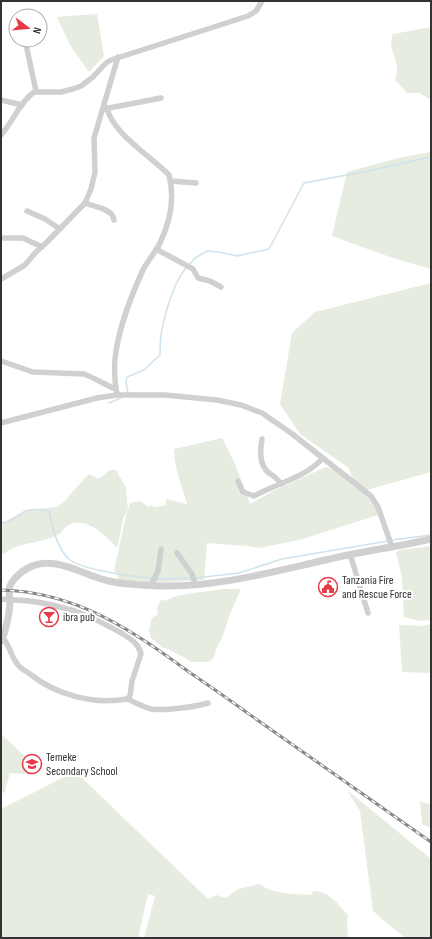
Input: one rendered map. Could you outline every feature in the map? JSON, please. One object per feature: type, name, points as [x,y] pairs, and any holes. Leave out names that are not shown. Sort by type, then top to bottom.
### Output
[{"type":"street","points":[[1,135],[22,105],[30,95],[36,91],[61,92],[81,86],[93,77],[106,63],[118,57],[248,16],[256,11],[262,1]]},
{"type":"street","points":[[27,48],[36,91]]},
{"type":"street","points":[[1,278],[22,268],[85,203],[91,189],[95,172],[94,138],[105,108],[118,57]]},
{"type":"street","points":[[105,108],[161,98]]},
{"type":"street","points":[[1,100],[22,105]]},
{"type":"street","points":[[105,108],[111,119],[146,156],[170,175],[171,181],[171,210],[165,230],[156,249],[143,270],[126,311],[115,359],[117,395]]},
{"type":"street","points":[[171,181],[196,182]]},
{"type":"street","points":[[85,203],[110,212],[114,220]]},
{"type":"street","points":[[27,211],[45,219],[60,229]]},
{"type":"street","points":[[1,238],[23,238],[42,247]]},
{"type":"street","points":[[156,249],[195,271],[198,278],[210,281],[221,287]]},
{"type":"street","points":[[1,361],[33,372],[84,374],[92,376],[116,389]]},
{"type":"street","points":[[1,423],[97,398],[117,395],[182,396],[217,400],[254,409],[291,433],[371,496],[378,508],[392,547]]},
{"type":"street","points":[[262,439],[260,455],[263,465],[282,484]]},
{"type":"street","points":[[238,481],[243,492],[254,496],[309,470],[317,465],[323,458]]},
{"type":"street","points":[[208,703],[150,709],[127,699],[108,700],[80,698],[47,686],[18,665],[7,643],[2,639],[10,600],[9,588],[21,572],[35,565],[50,563],[66,566],[110,581],[151,585],[194,584],[232,580],[350,554],[431,539]]},
{"type":"street","points":[[151,585],[158,571],[161,549]]},
{"type":"street","points":[[177,553],[192,574],[194,584]]},
{"type":"street","points":[[350,554],[368,613]]},
{"type":"street","points":[[1,599],[30,601],[76,612],[100,622],[134,642],[141,654],[132,681],[130,696],[127,699]]},
{"type":"shaded area","points":[[97,14],[104,56],[89,72],[70,45],[57,17]]},
{"type":"shaded area","points":[[431,27],[431,100],[419,93],[407,93],[395,80],[397,68],[391,46],[391,40],[393,34]]},
{"type":"shaded area","points":[[431,152],[431,269],[390,257],[332,236],[347,172],[398,158]]},
{"type":"shaded area","points":[[431,283],[431,472],[363,491],[380,508],[378,515],[299,540],[259,548],[247,546],[247,544],[246,546],[207,543],[204,580],[167,582],[120,581],[114,570],[127,512],[124,516],[117,548],[95,528],[81,523],[74,523],[67,526],[54,537],[18,546],[4,554],[1,553],[1,524],[25,510],[57,507],[65,501],[89,474],[99,479],[110,470],[116,470],[126,488],[128,510],[130,503],[141,501],[148,507],[151,505],[154,507],[166,505],[166,499],[187,504],[177,470],[174,449],[222,438],[235,464],[250,504],[275,490],[326,467],[344,472],[353,480],[349,468],[300,434],[280,404],[292,333],[315,312]]},
{"type":"shaded area","points":[[431,546],[431,620],[420,621],[404,617],[402,577],[396,552]]},
{"type":"shaded area","points":[[223,589],[241,589],[213,659],[208,662],[192,662],[168,649],[163,648],[151,638],[149,630],[152,618],[157,615],[157,609],[160,601],[163,599],[166,601],[173,597],[187,594]]},
{"type":"shaded area","points":[[431,624],[431,673],[402,672],[399,625],[423,626]]},
{"type":"shaded area","points":[[1,734],[32,763],[33,768],[31,773],[28,774],[10,773],[4,794],[1,788]]},
{"type":"shaded area","points":[[74,772],[208,899],[216,895],[226,898],[238,889],[260,884],[270,890],[284,893],[311,895],[313,891],[318,891],[333,899],[348,915],[348,938],[144,938],[155,896],[148,894],[138,938],[1,938],[1,809]]},
{"type":"shaded area","points":[[347,790],[431,859],[431,938],[405,938],[373,911],[360,811]]},
{"type":"shaded area","points":[[420,801],[431,805],[431,828],[422,824]]},
{"type":"waterway","points":[[189,265],[195,258],[207,251],[237,256],[269,249],[304,183],[431,157]]},
{"type":"waterway","points":[[128,393],[126,382],[127,377],[144,370],[160,355],[161,332],[168,305],[174,288],[187,267]]},
{"type":"waterway","points":[[109,403],[123,397]]},
{"type":"waterway","points":[[1,523],[5,523],[29,510],[49,511],[51,523],[58,544],[65,555],[75,563],[96,570],[152,578]]},
{"type":"waterway","points":[[392,540],[431,535]]},
{"type":"waterway","points":[[196,578],[239,573],[282,559],[388,541]]},
{"type":"waterway","points":[[156,579],[192,578]]},
{"type":"railway","points":[[1,590],[28,592],[78,605],[123,628],[167,656],[431,842]]},
{"type":"place","name":"Tanzania Fire and Rescue Force","points":[[328,587]]},
{"type":"place","name":"ibra pub","points":[[49,617]]},
{"type":"place","name":"Temeke Secondary School","points":[[32,764]]}]
